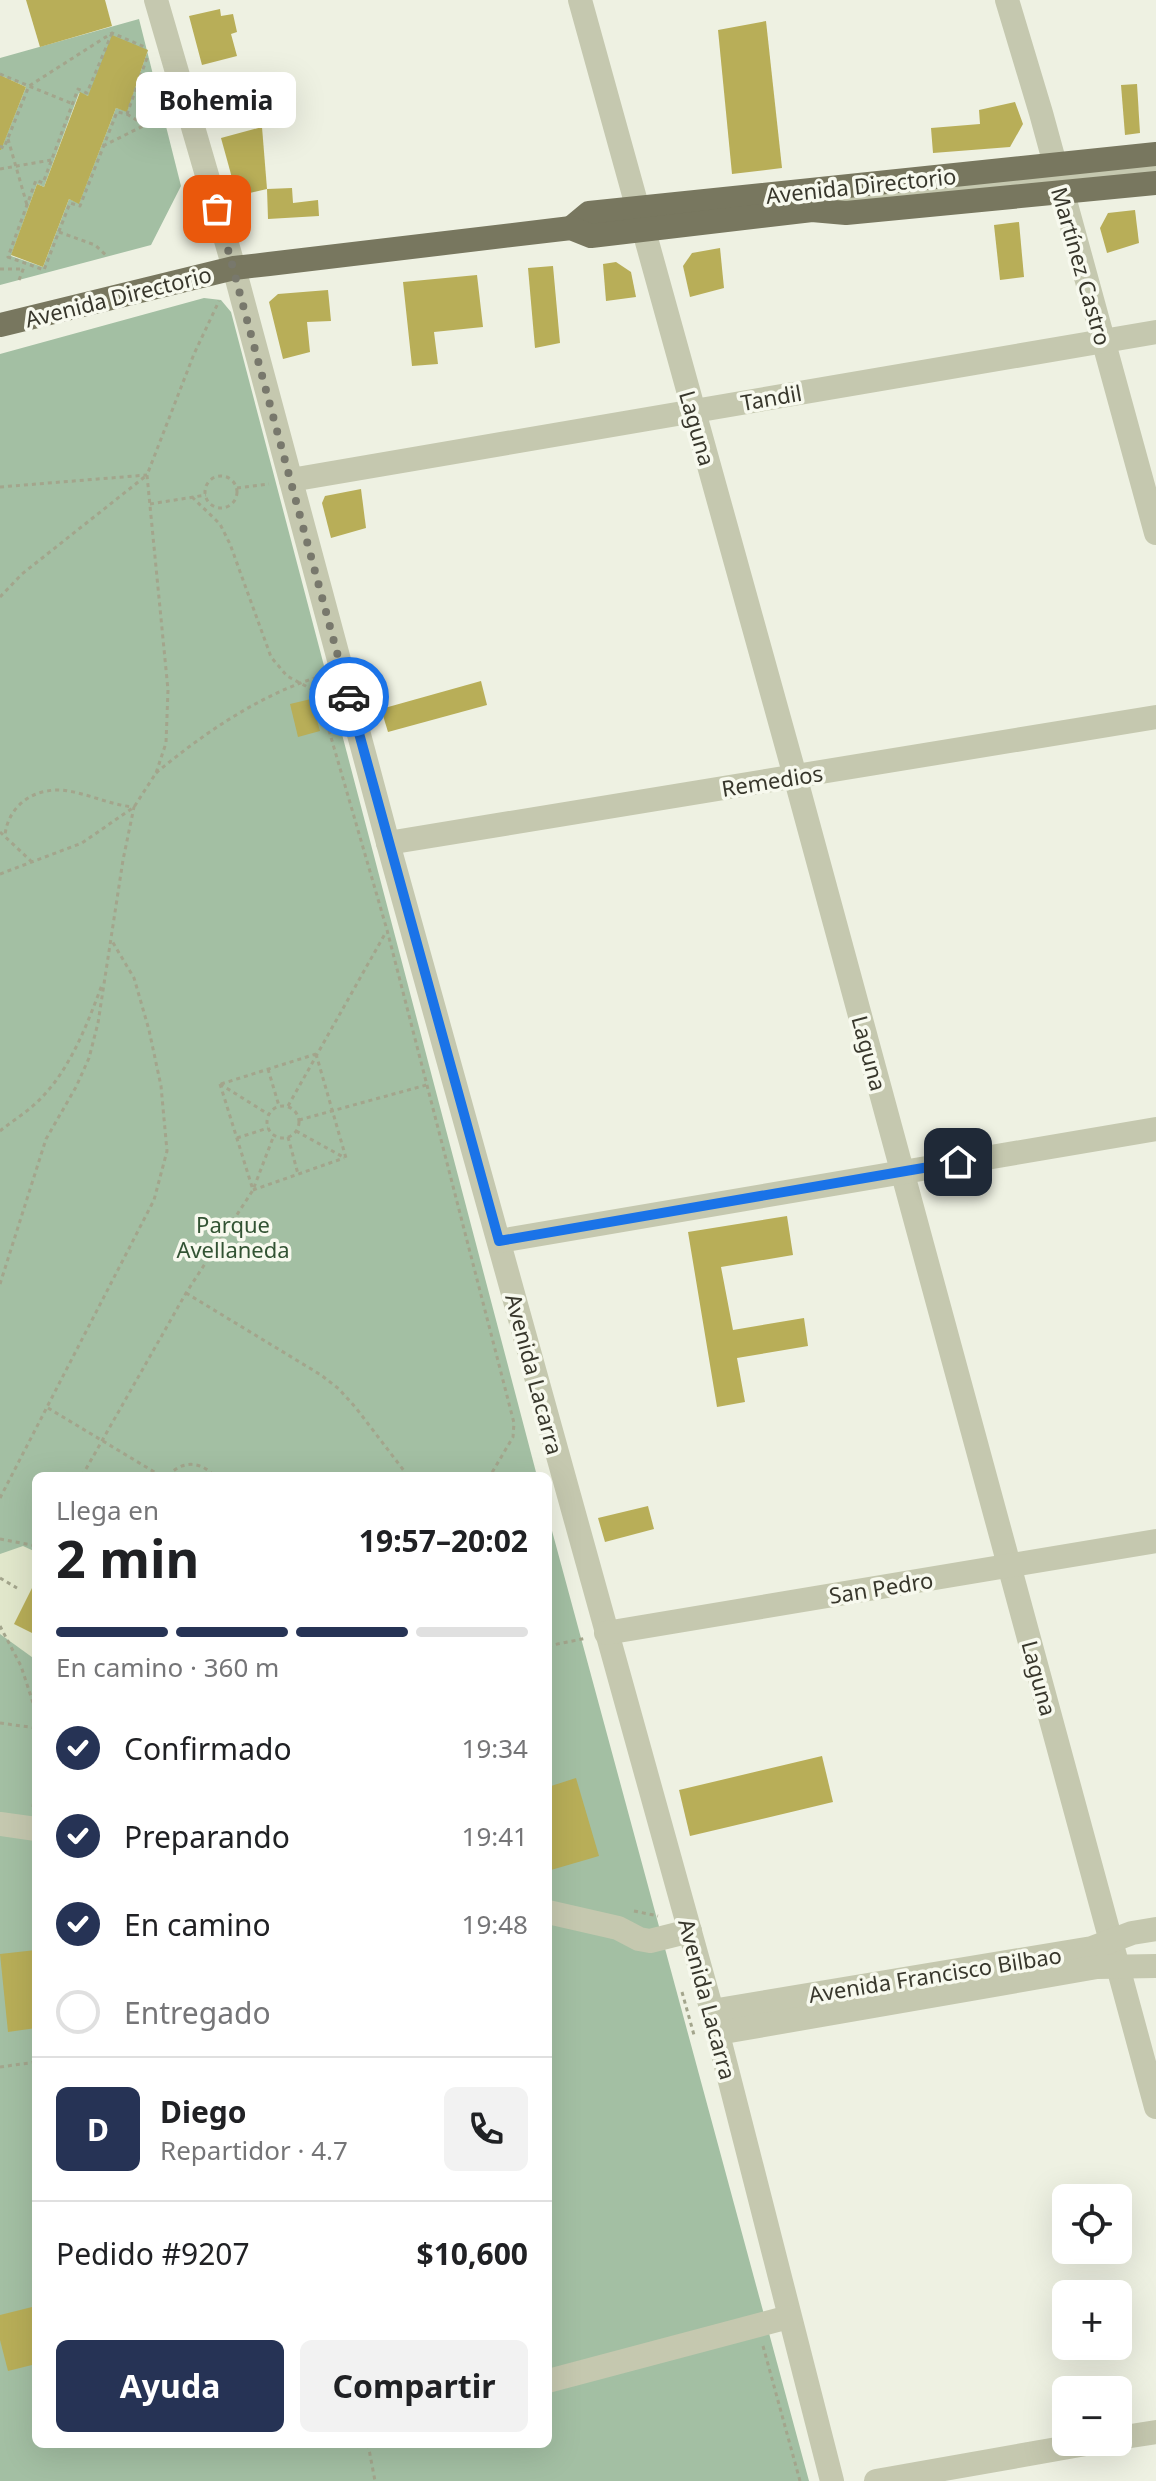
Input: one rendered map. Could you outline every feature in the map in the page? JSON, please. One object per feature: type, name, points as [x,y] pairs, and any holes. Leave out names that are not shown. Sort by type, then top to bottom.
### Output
[{"type":"main road","name":"Avenida Directorio","points":[[0,325],[234,268],[571,228],[589,213],[641,219],[812,210],[846,213],[1057,178],[1156,154]]},
{"type":"main road","name":"Avenida Directorio","points":[[641,219],[1057,178],[1156,183]]},
{"type":"street","name":"Avenida Lacarra","points":[[156,0],[234,268],[388,843],[690,1931],[709,2030],[832,2481]]},
{"type":"street","name":"Laguna","points":[[580,0],[795,776],[1156,2107]]},
{"type":"street","name":"Martínez Castro","points":[[1007,0],[1156,533]]},
{"type":"street","points":[[1057,178],[1156,167]]},
{"type":"street","name":"Tandil","points":[[291,480],[1156,332]]},
{"type":"street","name":"Remedios","points":[[388,843],[1156,717]]},
{"type":"street","points":[[499,1241],[1156,1129]]},
{"type":"street","name":"San Pedro","points":[[606,1633],[1156,1541]]},
{"type":"street","points":[[0,1824],[32,1828]]},
{"type":"street","points":[[552,1913],[618,1928],[650,1941],[690,1931]]},
{"type":"street","name":"Avenida Francisco Bilbao","points":[[709,2030],[1092,1948],[1132,1933],[1156,1929]]},
{"type":"street","name":"Avenida Francisco Bilbao","points":[[709,2030],[1097,1967],[1156,1966]]},
{"type":"street","points":[[552,2380],[789,2317]]},
{"type":"street","points":[[1132,2436],[1156,2432]]},
{"type":"street","points":[[876,2481],[1052,2450]]},
{"type":"path","points":[[112,33],[147,48]]},
{"type":"path","points":[[0,146],[4,148],[29,86],[112,33]]},
{"type":"path","points":[[112,33],[87,93],[78,89],[43,183],[36,180],[8,257],[25,266],[44,270],[70,203],[80,206],[117,112],[127,114],[144,125]]},
{"type":"path","points":[[127,114],[149,54]]},
{"type":"path","points":[[0,74],[73,104]]},
{"type":"path","points":[[103,146],[165,115]]},
{"type":"path","points":[[8,138],[27,205]]},
{"type":"path","points":[[0,169],[52,160]]},
{"type":"path","points":[[59,232],[95,245],[108,257]]},
{"type":"path","points":[[0,269],[25,266]]},
{"type":"path","points":[[19,280],[25,266]]},
{"type":"path","points":[[0,1284],[46,1139],[89,1058],[98,1023],[134,807],[156,773],[166,743],[168,690],[147,475],[194,354],[234,268]]},
{"type":"path","points":[[0,487],[147,475]]},
{"type":"path","points":[[0,597],[22,574],[147,475]]},
{"type":"path","points":[[221,476],[232,479],[237,488],[236,499],[225,508],[210,504],[206,495],[207,484],[221,476]]},
{"type":"path","points":[[237,488],[291,480]]},
{"type":"path","points":[[150,504],[206,495]]},
{"type":"path","points":[[192,497],[220,524],[230,544],[271,657],[287,676],[319,696],[429,1084],[514,1423],[513,1437],[492,1472]]},
{"type":"path","points":[[156,773],[250,708],[298,683],[342,669]]},
{"type":"path","points":[[5,835],[7,820],[13,809],[41,793],[59,790],[116,806],[134,807]]},
{"type":"path","points":[[0,874],[82,843],[134,807]]},
{"type":"path","points":[[0,832],[33,863]]},
{"type":"path","points":[[288,1106],[403,896]]},
{"type":"path","points":[[0,1498],[154,1200],[167,1151],[161,1086],[149,1030],[134,978],[112,941]]},
{"type":"path","points":[[0,1131],[37,1102],[70,1060],[86,1029],[106,974]]},
{"type":"path","points":[[220,1084],[316,1054]]},
{"type":"path","points":[[316,1054],[346,1158]]},
{"type":"path","points":[[268,1069],[279,1106]]},
{"type":"path","points":[[299,1120],[453,1078]]},
{"type":"path","points":[[220,1084],[268,1114]]},
{"type":"path","points":[[220,1084],[253,1190]]},
{"type":"path","points":[[279,1106],[288,1106],[296,1112],[299,1120],[296,1131],[288,1137],[274,1135],[268,1128],[268,1114],[279,1106]]},
{"type":"path","points":[[237,1138],[268,1128]]},
{"type":"path","points":[[296,1131],[346,1158]]},
{"type":"path","points":[[84,1472],[186,1293],[253,1190],[274,1135]]},
{"type":"path","points":[[288,1137],[298,1174]]},
{"type":"path","points":[[253,1190],[346,1158]]},
{"type":"path","points":[[186,1293],[339,1389],[405,1472]]},
{"type":"path","points":[[47,1407],[154,1472]]},
{"type":"path","points":[[173,1472],[188,1464],[210,1472]]},
{"type":"path","points":[[0,1539],[32,1545]]},
{"type":"path","points":[[0,1578],[17,1588]]},
{"type":"path","points":[[0,1626],[21,1666],[32,1700]]},
{"type":"path","points":[[552,1646],[606,1633]]},
{"type":"path","points":[[0,1723],[32,1727]]},
{"type":"path","points":[[680,1983],[709,2030]]},
{"type":"path","points":[[0,2067],[32,2063]]},
{"type":"path","points":[[757,2326],[800,2481]]},
{"type":"path","points":[[369,2448],[375,2481]]},
{"type":"green space","points":[[139,19],[147,51],[88,96],[79,93],[44,187],[37,184],[11,256],[43,267],[69,199],[79,203],[116,108],[127,111],[147,52],[181,186],[151,245],[0,285],[0,144],[3,144],[26,87],[0,75],[0,58]]},
{"type":"green space","name":"Parque Avellaneda","points":[[204,298],[221,300],[231,312],[536,1472],[32,1472],[32,2448],[552,2448],[552,1531],[809,2481],[0,2481],[0,354]]},
{"type":"shaded area","points":[[23,1546],[32,1550],[32,1657],[0,1634],[0,1554]]},
{"type":"building","points":[[26,0],[105,0],[112,26],[40,47]]},
{"type":"building","points":[[220,9],[221,16],[233,14],[237,32],[231,34],[237,56],[202,65],[189,16]]},
{"type":"building","points":[[766,21],[782,168],[732,174],[718,30]]},
{"type":"building","points":[[112,35],[148,50],[127,112],[116,108],[79,204],[69,199],[43,267],[11,255],[37,184],[44,187],[80,92],[88,96]]},
{"type":"building","points":[[0,75],[26,87],[1,150],[0,150]]},
{"type":"building","points":[[1137,84],[1140,133],[1125,135],[1121,85]]},
{"type":"building","points":[[1015,102],[1023,124],[1010,147],[933,153],[931,128],[980,124],[979,110]]},
{"type":"building","points":[[262,127],[267,189],[237,196],[221,138]]},
{"type":"building","points":[[292,188],[293,203],[318,200],[319,216],[268,219],[267,189]]},
{"type":"building","points":[[1135,210],[1139,243],[1107,253],[1100,228],[1108,213]]},
{"type":"building","points":[[1019,222],[1024,277],[1000,280],[994,225]]},
{"type":"building","points":[[720,248],[724,288],[690,297],[683,266],[692,253]]},
{"type":"building","points":[[616,262],[631,272],[636,297],[606,301],[603,264]]},
{"type":"building","points":[[553,266],[560,343],[535,348],[528,268]]},
{"type":"building","points":[[477,275],[483,327],[434,332],[438,364],[412,366],[403,282]]},
{"type":"building","points":[[328,290],[331,321],[307,322],[310,352],[283,359],[269,302],[278,294]]},
{"type":"building","points":[[361,489],[366,528],[331,538],[322,503],[325,496]]},
{"type":"building","points":[[481,681],[487,705],[388,732],[381,709]]},
{"type":"building","points":[[311,699],[320,731],[298,737],[290,704]]},
{"type":"building","points":[[787,1216],[793,1255],[721,1267],[733,1330],[804,1318],[808,1346],[737,1358],[745,1402],[717,1407],[688,1232]]},
{"type":"building","points":[[648,1506],[654,1529],[605,1542],[598,1518]]},
{"type":"building","points":[[32,1588],[32,1633],[14,1624]]},
{"type":"building","points":[[822,1756],[833,1802],[690,1836],[679,1790]]},
{"type":"building","points":[[576,1778],[599,1856],[552,1870],[552,1786]]},
{"type":"building","points":[[32,1950],[32,2029],[8,2032],[0,1954]]},
{"type":"building","points":[[32,2307],[32,2365],[8,2371],[0,2340],[0,2315]]},
{"type":"way so far","points":[[217,209],[349,697]]},
{"type":"place","name":"Bohemia","points":[[217,209]]},
{"type":"route","points":[[349,697],[499,1241],[958,1162]]}]
